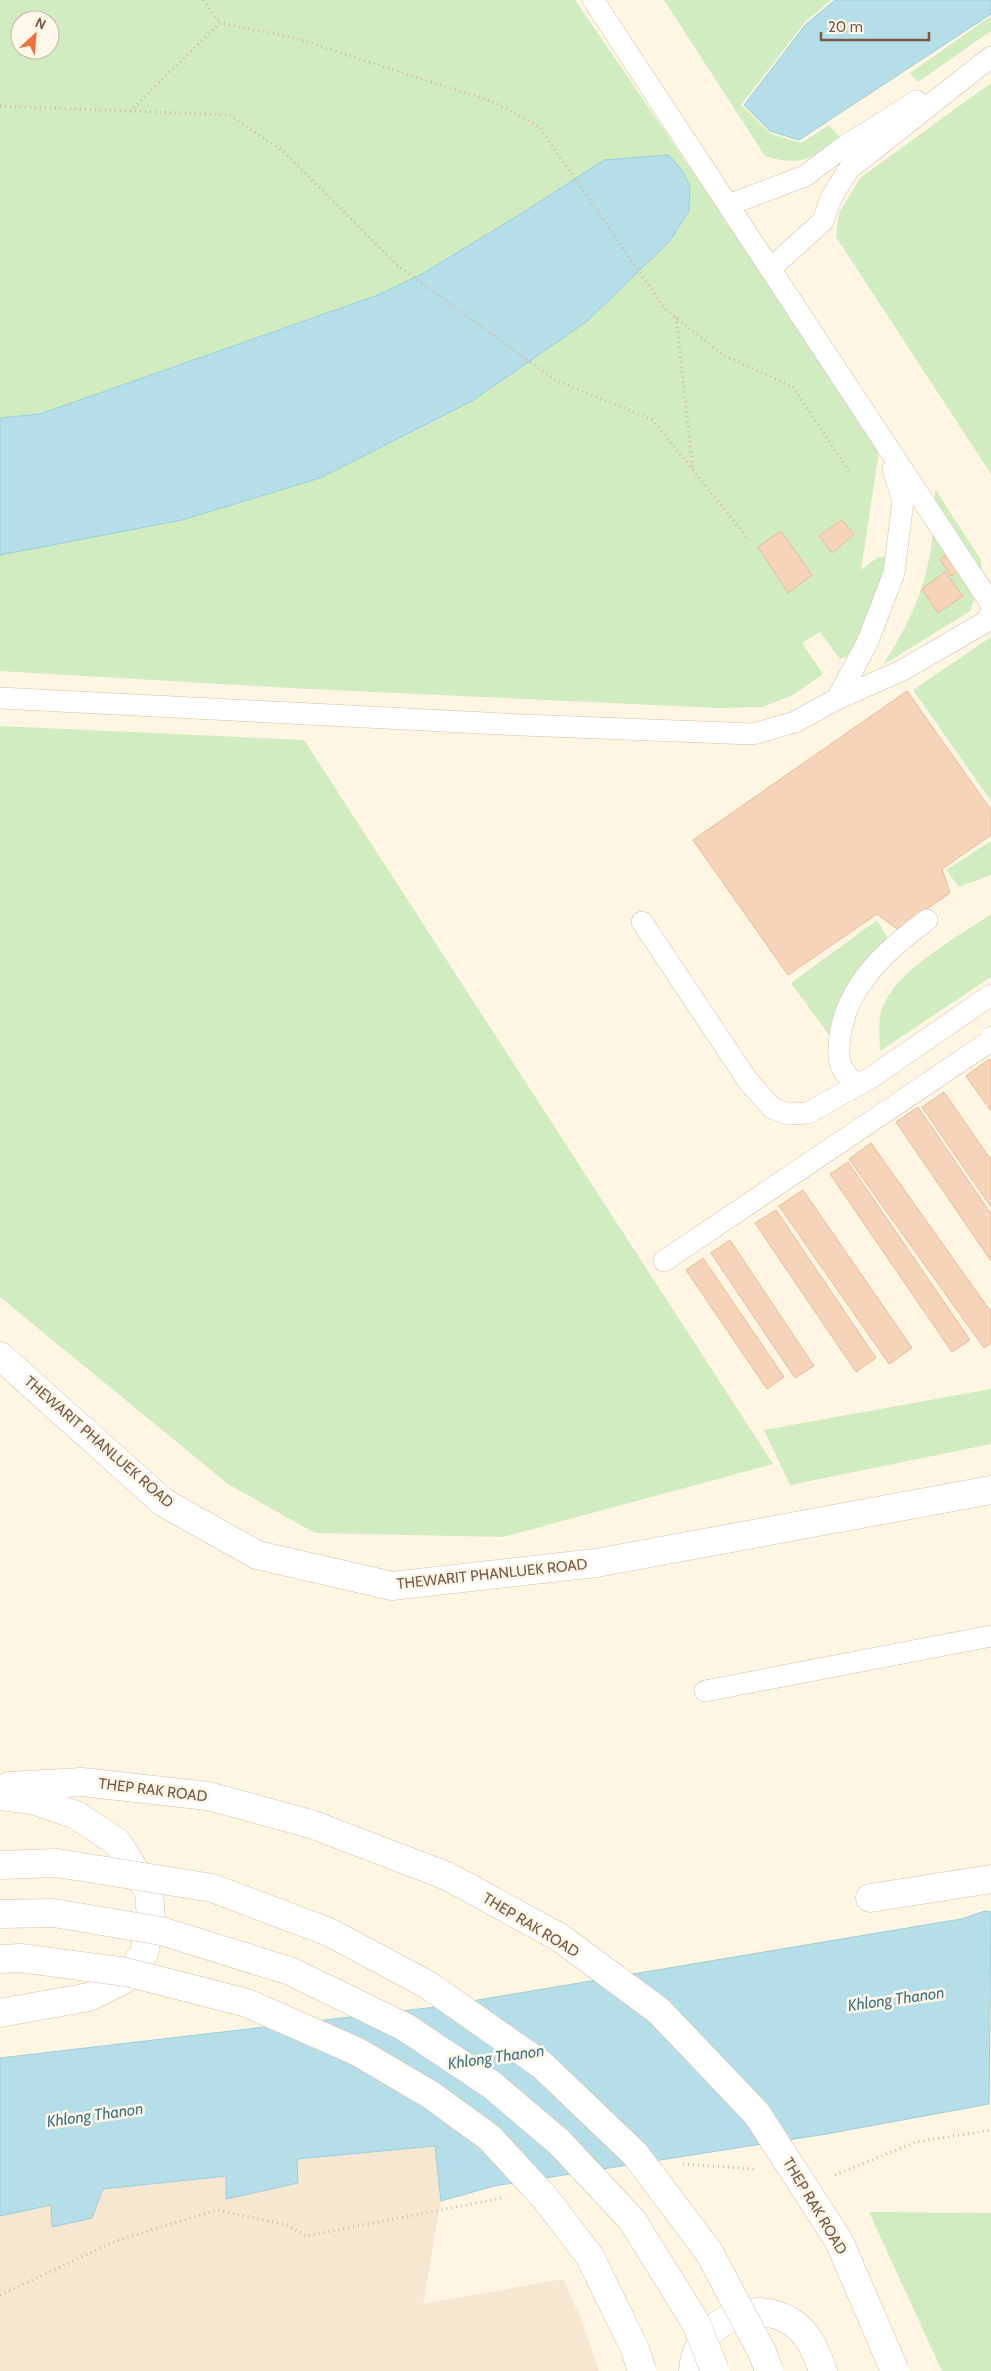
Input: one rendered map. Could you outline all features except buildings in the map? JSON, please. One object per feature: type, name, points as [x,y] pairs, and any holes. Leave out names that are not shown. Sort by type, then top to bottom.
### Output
[{"type":"main road","name":"THEWARIT PHANLUEK ROAD","points":[[0,1356],[163,1502],[257,1555],[392,1586],[596,1563],[991,1490]]},
{"type":"main road","name":"THEP RAK ROAD","points":[[0,1787],[82,1782],[208,1796],[311,1824],[447,1876],[559,1937],[659,2011],[757,2114],[839,2241],[894,2371]]},
{"type":"main road","points":[[0,1796],[33,1800],[76,1815],[117,1842],[149,1892],[151,1918],[144,1952],[125,1979],[89,1997],[0,2013]]},
{"type":"main road","points":[[0,1865],[57,1863],[212,1888],[329,1932],[428,1985],[542,2066],[635,2154],[710,2252],[762,2352],[769,2371]]},
{"type":"main road","points":[[870,1898],[991,1879]]},
{"type":"main road","points":[[0,1914],[54,1913],[161,1931],[290,1970],[405,2027],[492,2085],[537,2123],[559,2142],[632,2220],[696,2323],[715,2371]]},
{"type":"main road","points":[[0,1959],[20,1958],[126,1972],[247,2003],[358,2052],[431,2094],[490,2138],[546,2199],[590,2256],[635,2349],[642,2371]]},
{"type":"main road","points":[[693,2371],[699,2348],[710,2332],[732,2316],[747,2312],[777,2315],[791,2321],[805,2333],[814,2348],[823,2371]]},
{"type":"lane","points":[[592,0],[991,604]]},
{"type":"lane","points":[[728,205],[804,176],[842,148],[991,56]]},
{"type":"lane","points":[[770,269],[823,221],[830,198],[849,170],[991,56]]},
{"type":"lane","points":[[837,699],[867,643],[894,573],[903,501],[898,480],[876,430]]},
{"type":"lane","points":[[0,698],[522,726],[753,734],[795,722],[837,699],[901,671],[987,621],[991,612]]},
{"type":"lane","points":[[856,1086],[842,1067],[838,1051],[843,1016],[862,980],[900,940],[927,920]]},
{"type":"lane","points":[[642,922],[748,1081],[772,1108],[789,1114],[808,1113],[856,1086],[991,994]]},
{"type":"lane","points":[[664,1260],[988,1042],[991,1037]]},
{"type":"lane","points":[[705,1691],[991,1636]]},
{"type":"path","points":[[203,0],[220,24],[291,37],[494,102],[539,127],[645,282],[665,308],[725,356],[793,387],[851,474]]},
{"type":"path","points":[[130,112],[220,24]]},
{"type":"path","points":[[0,106],[229,115],[283,151],[396,264],[555,380],[653,420],[749,540]]},
{"type":"path","points":[[676,317],[694,471]]},
{"type":"path","points":[[832,2176],[916,2142],[991,2130]]},
{"type":"path","points":[[680,2163],[764,2170]]},
{"type":"path","points":[[0,2295],[116,2241],[217,2210],[287,2225],[306,2236],[508,2197]]},
{"type":"shaded area","points":[[435,2146],[441,2201],[423,2304],[563,2279],[582,2321],[599,2371],[0,2371],[0,2216],[51,2205],[52,2226],[103,2189],[226,2176],[226,2199],[297,2159]]},
{"type":"green space","points":[[0,0],[575,0],[880,445],[861,570],[878,557],[892,556],[852,654],[840,659],[820,632],[802,643],[823,674],[793,695],[763,707],[719,708],[290,688],[0,671]]},
{"type":"green space","points":[[664,0],[831,0],[806,21],[741,105],[771,134],[801,143],[829,125],[840,137],[822,151],[806,159],[788,161],[765,156]]},
{"type":"green space","points":[[991,16],[991,31],[918,82],[910,73]]},
{"type":"green space","points":[[991,83],[991,474],[836,237],[839,213],[860,178]]},
{"type":"green space","points":[[935,489],[981,560],[982,579],[970,611],[883,665],[908,622],[924,581],[932,538]]},
{"type":"green space","points":[[991,637],[991,801],[913,690]]},
{"type":"green space","points":[[0,726],[304,740],[773,1464],[503,1537],[315,1533],[228,1484],[0,1297]]},
{"type":"green space","points":[[991,841],[991,875],[959,887],[946,870]]},
{"type":"green space","points":[[991,914],[991,977],[880,1051],[879,1026],[881,1012],[888,997],[898,983],[928,957]]},
{"type":"green space","points":[[877,920],[892,945],[869,977],[843,1054],[791,983]]},
{"type":"green space","points":[[991,1389],[991,1444],[790,1485],[764,1430]]},
{"type":"green space","points":[[869,2212],[991,2213],[991,2371],[942,2371]]},
{"type":"water","points":[[835,0],[991,0],[991,14],[799,140],[770,131],[744,105],[806,24]]},
{"type":"water","points":[[669,155],[683,172],[690,187],[689,211],[669,242],[586,322],[472,401],[320,478],[182,520],[0,555],[0,418],[40,414],[378,295],[422,274],[604,160]]},
{"type":"water","name":"Khlong Thanon","points":[[985,1911],[991,1912],[989,2104],[826,2134],[494,2186],[441,2201],[435,2146],[297,2159],[298,2183],[226,2199],[226,2176],[103,2189],[92,2218],[52,2227],[51,2205],[0,2216],[0,2058],[436,2007],[961,1919]]}]
